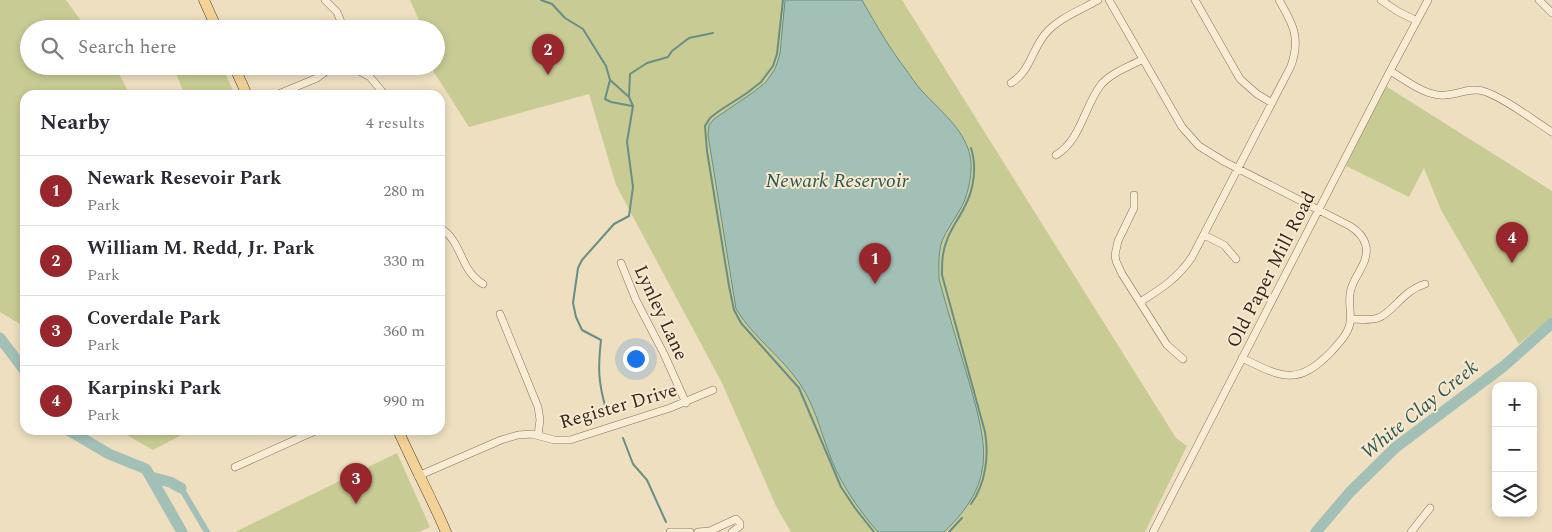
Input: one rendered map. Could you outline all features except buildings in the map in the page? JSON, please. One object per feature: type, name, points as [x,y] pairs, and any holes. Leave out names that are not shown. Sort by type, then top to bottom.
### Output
[{"type":"main road","points":[[204,0],[213,20]]},
{"type":"main road","points":[[238,75],[245,90]]},
{"type":"main road","points":[[400,435],[446,532]]},
{"type":"main road","points":[[420,479],[424,495],[440,532]]},
{"type":"street","points":[[324,0],[337,12],[340,20]]},
{"type":"street","points":[[1011,83],[1024,72],[1042,38],[1052,27],[1098,0]]},
{"type":"street","points":[[1109,0],[1176,119],[1187,134],[1207,152],[1350,226],[1359,233],[1366,244],[1363,263],[1351,288],[1349,327],[1342,339],[1316,366],[1290,376],[1277,374],[1242,358]]},
{"type":"street","points":[[1195,0],[1240,79],[1257,94],[1272,103]]},
{"type":"street","points":[[1140,302],[1179,275],[1192,257],[1291,66],[1296,42],[1293,26],[1279,0]]},
{"type":"street","points":[[1381,0],[1416,21]]},
{"type":"street","name":"Old Paper Mill Road","points":[[1153,532],[1428,0]]},
{"type":"street","points":[[1539,0],[1552,13]]},
{"type":"street","points":[[1056,155],[1069,145],[1100,86],[1110,77],[1143,59]]},
{"type":"street","points":[[1390,71],[1426,91],[1438,95],[1450,95],[1476,90],[1489,93],[1552,132]]},
{"type":"street","points":[[288,90],[321,75]]},
{"type":"street","points":[[365,75],[381,90]]},
{"type":"street","points":[[1134,195],[1134,208],[1118,241],[1115,255],[1118,268],[1167,345],[1183,359]]},
{"type":"street","points":[[445,233],[453,240],[469,273],[483,284]]},
{"type":"street","points":[[1204,235],[1224,245],[1236,259]]},
{"type":"street","name":"Lynley Lane","points":[[621,263],[636,300],[664,354],[686,403]]},
{"type":"street","points":[[1350,319],[1377,319],[1386,313],[1407,292],[1424,284]]},
{"type":"street","points":[[500,314],[538,407],[540,420],[538,435]]},
{"type":"street","name":"Register Drive","points":[[420,479],[510,437],[526,434],[538,435],[554,440],[570,440],[686,403],[713,390]]},
{"type":"street","points":[[235,467],[305,435]]},
{"type":"street","points":[[1411,532],[1430,508]]},
{"type":"street","points":[[698,532],[710,531],[736,519],[740,526],[732,532]]},
{"type":"street","points":[[670,532],[690,532]]},
{"type":"green space","points":[[0,0],[66,0],[80,20],[20,20],[20,75],[120,75],[127,90],[20,90],[20,324],[0,312]]},
{"type":"green space","points":[[410,0],[902,0],[1176,438],[1187,446],[1145,532],[791,532],[776,506],[722,383],[616,185],[589,94],[469,127],[436,75],[445,75],[445,20],[419,20]]},
{"type":"green space","points":[[177,75],[226,75],[233,90],[183,90]]},
{"type":"green space","points":[[1384,85],[1552,191],[1552,317],[1519,344],[1441,210],[1424,168],[1409,197],[1346,166]]},
{"type":"green space","points":[[127,435],[182,435],[153,450]]},
{"type":"green space","points":[[397,453],[430,527],[419,532],[235,532]]},
{"type":"water","name":"Newark Reservoir","points":[[785,0],[862,0],[883,37],[901,63],[921,90],[962,136],[971,158],[967,195],[942,241],[939,255],[939,279],[980,422],[983,460],[981,478],[973,495],[962,513],[944,532],[878,532],[866,518],[841,480],[816,416],[800,384],[751,329],[736,309],[708,135],[709,125],[714,119],[766,82],[775,69],[780,54]]},
{"type":"waterway","points":[[541,0],[552,4],[565,18],[583,29],[606,66],[610,80],[629,97],[633,106],[627,142],[633,187],[629,216],[614,224],[582,260],[578,268],[573,303],[576,317],[582,330],[601,340],[599,374],[606,409]]},
{"type":"waterway","points":[[783,0],[777,54],[773,66],[761,82],[710,118],[705,126],[707,151],[729,286],[734,310],[741,323],[799,388],[841,487],[874,532]]},
{"type":"waterway","points":[[629,97],[630,74],[647,63],[668,57],[672,51],[689,38],[713,33]]},
{"type":"waterway","points":[[610,80],[605,99],[632,106]]},
{"type":"waterway","points":[[971,148],[974,162],[972,185],[963,210],[945,244],[942,275],[985,432],[987,450],[985,469],[980,487],[971,504]]},
{"type":"waterway","name":"White Clay Creek","points":[[1316,532],[1350,492],[1396,447],[1504,366],[1552,323]]},
{"type":"waterway","name":"White Clay Creek","points":[[0,338],[20,364]]},
{"type":"waterway","name":"White Clay Creek","points":[[77,435],[109,454],[146,469],[182,532]]},
{"type":"waterway","points":[[623,438],[633,464],[647,480],[666,522]]},
{"type":"waterway","points":[[151,477],[170,482],[181,488]]},
{"type":"waterway","points":[[181,488],[207,532]]},
{"type":"waterway","points":[[949,532],[962,518]]},
{"type":"place","name":"William M. Redd, Jr. Park","points":[[548,75]]},
{"type":"place","name":"Karpinski Park","points":[[1512,263]]},
{"type":"place","name":"Newark Resevoir Park","points":[[875,284]]},
{"type":"place","name":"Coverdale Park","points":[[356,504]]}]
